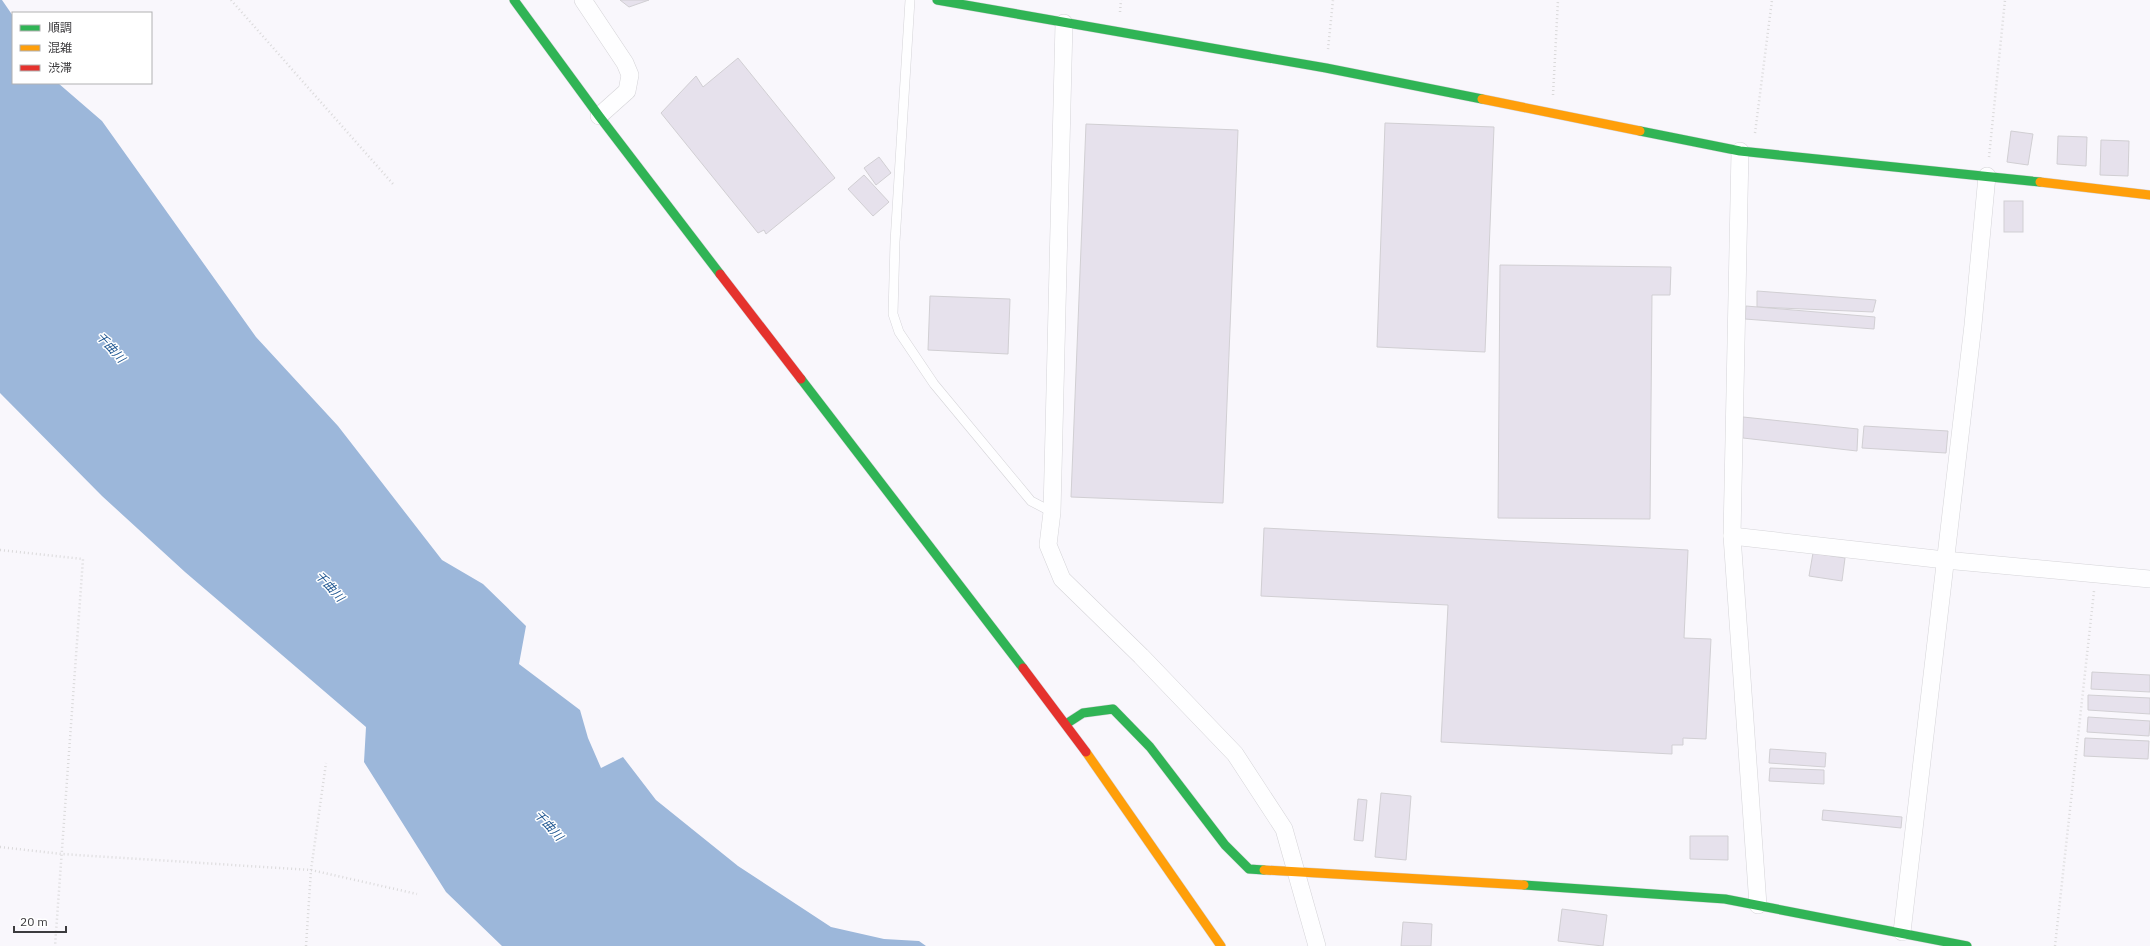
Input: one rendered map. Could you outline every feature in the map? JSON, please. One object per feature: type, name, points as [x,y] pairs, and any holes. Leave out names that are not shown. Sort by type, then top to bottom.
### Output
[{"type":"street","points":[[514,0],[599,116],[1066,724],[1201,915],[1221,946]]},
{"type":"street","points":[[583,0],[625,63],[630,75],[627,91],[599,116]]},
{"type":"street","points":[[937,0],[1064,23],[1118,30],[1326,68],[1740,151],[1987,176],[2150,195]]},
{"type":"street","points":[[1064,23],[1052,512],[1048,545],[1062,579],[1141,656],[1235,754],[1284,828],[1317,946]]},
{"type":"street","points":[[1740,151],[1732,536],[1758,905]]},
{"type":"street","points":[[1902,932],[1973,325],[1987,176]]},
{"type":"street","points":[[1732,536],[1945,560],[2150,579]]},
{"type":"street","points":[[1066,724],[1083,713],[1113,709],[1150,747],[1225,845],[1249,869],[1297,874],[1624,891],[1725,899],[1902,932],[1967,946]]},
{"type":"lane","points":[[910,0],[895,242],[893,314],[898,332],[934,384],[1031,501],[1052,512]]},
{"type":"path","points":[[231,0],[393,184]]},
{"type":"path","points":[[1326,68],[1333,0]]},
{"type":"path","points":[[1552,114],[1558,0]]},
{"type":"path","points":[[1740,151],[1754,140],[1772,0]]},
{"type":"path","points":[[1987,176],[2005,0]]},
{"type":"path","points":[[0,550],[84,559],[55,946]]},
{"type":"path","points":[[2056,946],[2096,574]]},
{"type":"path","points":[[306,946],[311,870],[326,763]]},
{"type":"path","points":[[0,847],[62,854],[311,870],[417,894]]},
{"type":"water","name":"千曲川","points":[[0,0],[2,0],[12,15],[12,84],[59,84],[102,121],[256,337],[338,426],[442,560],[483,584],[526,626],[519,664],[580,710],[588,738],[601,768],[623,757],[656,800],[738,866],[831,927],[884,939],[919,941],[926,946],[502,946],[446,892],[364,762],[366,727],[185,572],[102,496],[0,393]]},
{"type":"building","points":[[620,0],[649,0],[629,7]]},
{"type":"building","points":[[738,58],[835,178],[766,234],[764,230],[758,233],[661,113],[696,76],[703,87]]},
{"type":"building","points":[[1385,123],[1494,127],[1485,352],[1377,347]]},
{"type":"building","points":[[1086,124],[1238,130],[1223,503],[1071,497]]},
{"type":"building","points":[[2011,131],[2033,134],[2028,165],[2007,162]]},
{"type":"building","points":[[2058,136],[2087,137],[2086,166],[2057,164]]},
{"type":"building","points":[[2101,140],[2129,141],[2128,176],[2100,175]]},
{"type":"building","points":[[879,157],[891,173],[876,185],[864,168]]},
{"type":"building","points":[[864,175],[889,202],[873,216],[848,189]]},
{"type":"building","points":[[2004,201],[2023,201],[2023,232],[2004,232]]},
{"type":"building","points":[[1500,265],[1671,267],[1670,295],[1652,295],[1650,519],[1498,518]]},
{"type":"building","points":[[1757,291],[1876,300],[1873,312],[1757,307]]},
{"type":"building","points":[[930,296],[1010,299],[1008,354],[928,350]]},
{"type":"building","points":[[1746,306],[1875,317],[1874,329],[1745,319]]},
{"type":"building","points":[[1743,417],[1858,429],[1857,451],[1743,438]]},
{"type":"building","points":[[1864,426],[1948,431],[1946,453],[1862,448]]},
{"type":"building","points":[[1264,528],[1688,550],[1684,638],[1711,639],[1706,739],[1683,738],[1683,745],[1672,745],[1672,754],[1441,742],[1448,605],[1261,596]]},
{"type":"building","points":[[1813,553],[1845,558],[1842,581],[1809,576]]},
{"type":"building","points":[[2092,672],[2150,675],[2150,692],[2091,689]]},
{"type":"building","points":[[2088,695],[2150,698],[2150,714],[2088,710]]},
{"type":"building","points":[[2088,717],[2150,721],[2149,736],[2087,732]]},
{"type":"building","points":[[2085,738],[2149,741],[2148,759],[2084,756]]},
{"type":"building","points":[[1770,749],[1826,753],[1825,767],[1769,763]]},
{"type":"building","points":[[1770,768],[1824,770],[1824,784],[1769,781]]},
{"type":"building","points":[[1381,793],[1411,796],[1406,860],[1375,857]]},
{"type":"building","points":[[1358,799],[1367,800],[1363,841],[1354,840]]},
{"type":"building","points":[[1823,810],[1902,817],[1901,828],[1822,820]]},
{"type":"building","points":[[1690,836],[1728,836],[1728,860],[1690,859]]},
{"type":"building","points":[[1562,909],[1607,915],[1603,946],[1558,941]]},
{"type":"building","points":[[1403,922],[1432,924],[1431,946],[1401,946]]},
{"type":"traffic: fast","points":[[514,0],[599,116],[720,274]]},
{"type":"traffic: fast","points":[[937,0],[1326,68],[1482,99]]},
{"type":"traffic: fast","points":[[1640,131],[1740,151],[2040,182]]},
{"type":"traffic: fast","points":[[801,379],[1023,668]]},
{"type":"traffic: fast","points":[[1066,724],[1083,713],[1113,709],[1150,747],[1225,845],[1249,869],[1264,870]]},
{"type":"traffic: fast","points":[[1524,885],[1725,899],[1967,946]]},
{"type":"traffic: slow","points":[[1482,99],[1640,131]]},
{"type":"traffic: slow","points":[[2040,182],[2150,195]]},
{"type":"traffic: slow","points":[[1086,752],[1221,946]]},
{"type":"traffic: slow","points":[[1264,870],[1524,885]]},
{"type":"traffic: jam","points":[[720,274],[801,379]]},
{"type":"traffic: jam","points":[[1023,668],[1086,752]]}]
